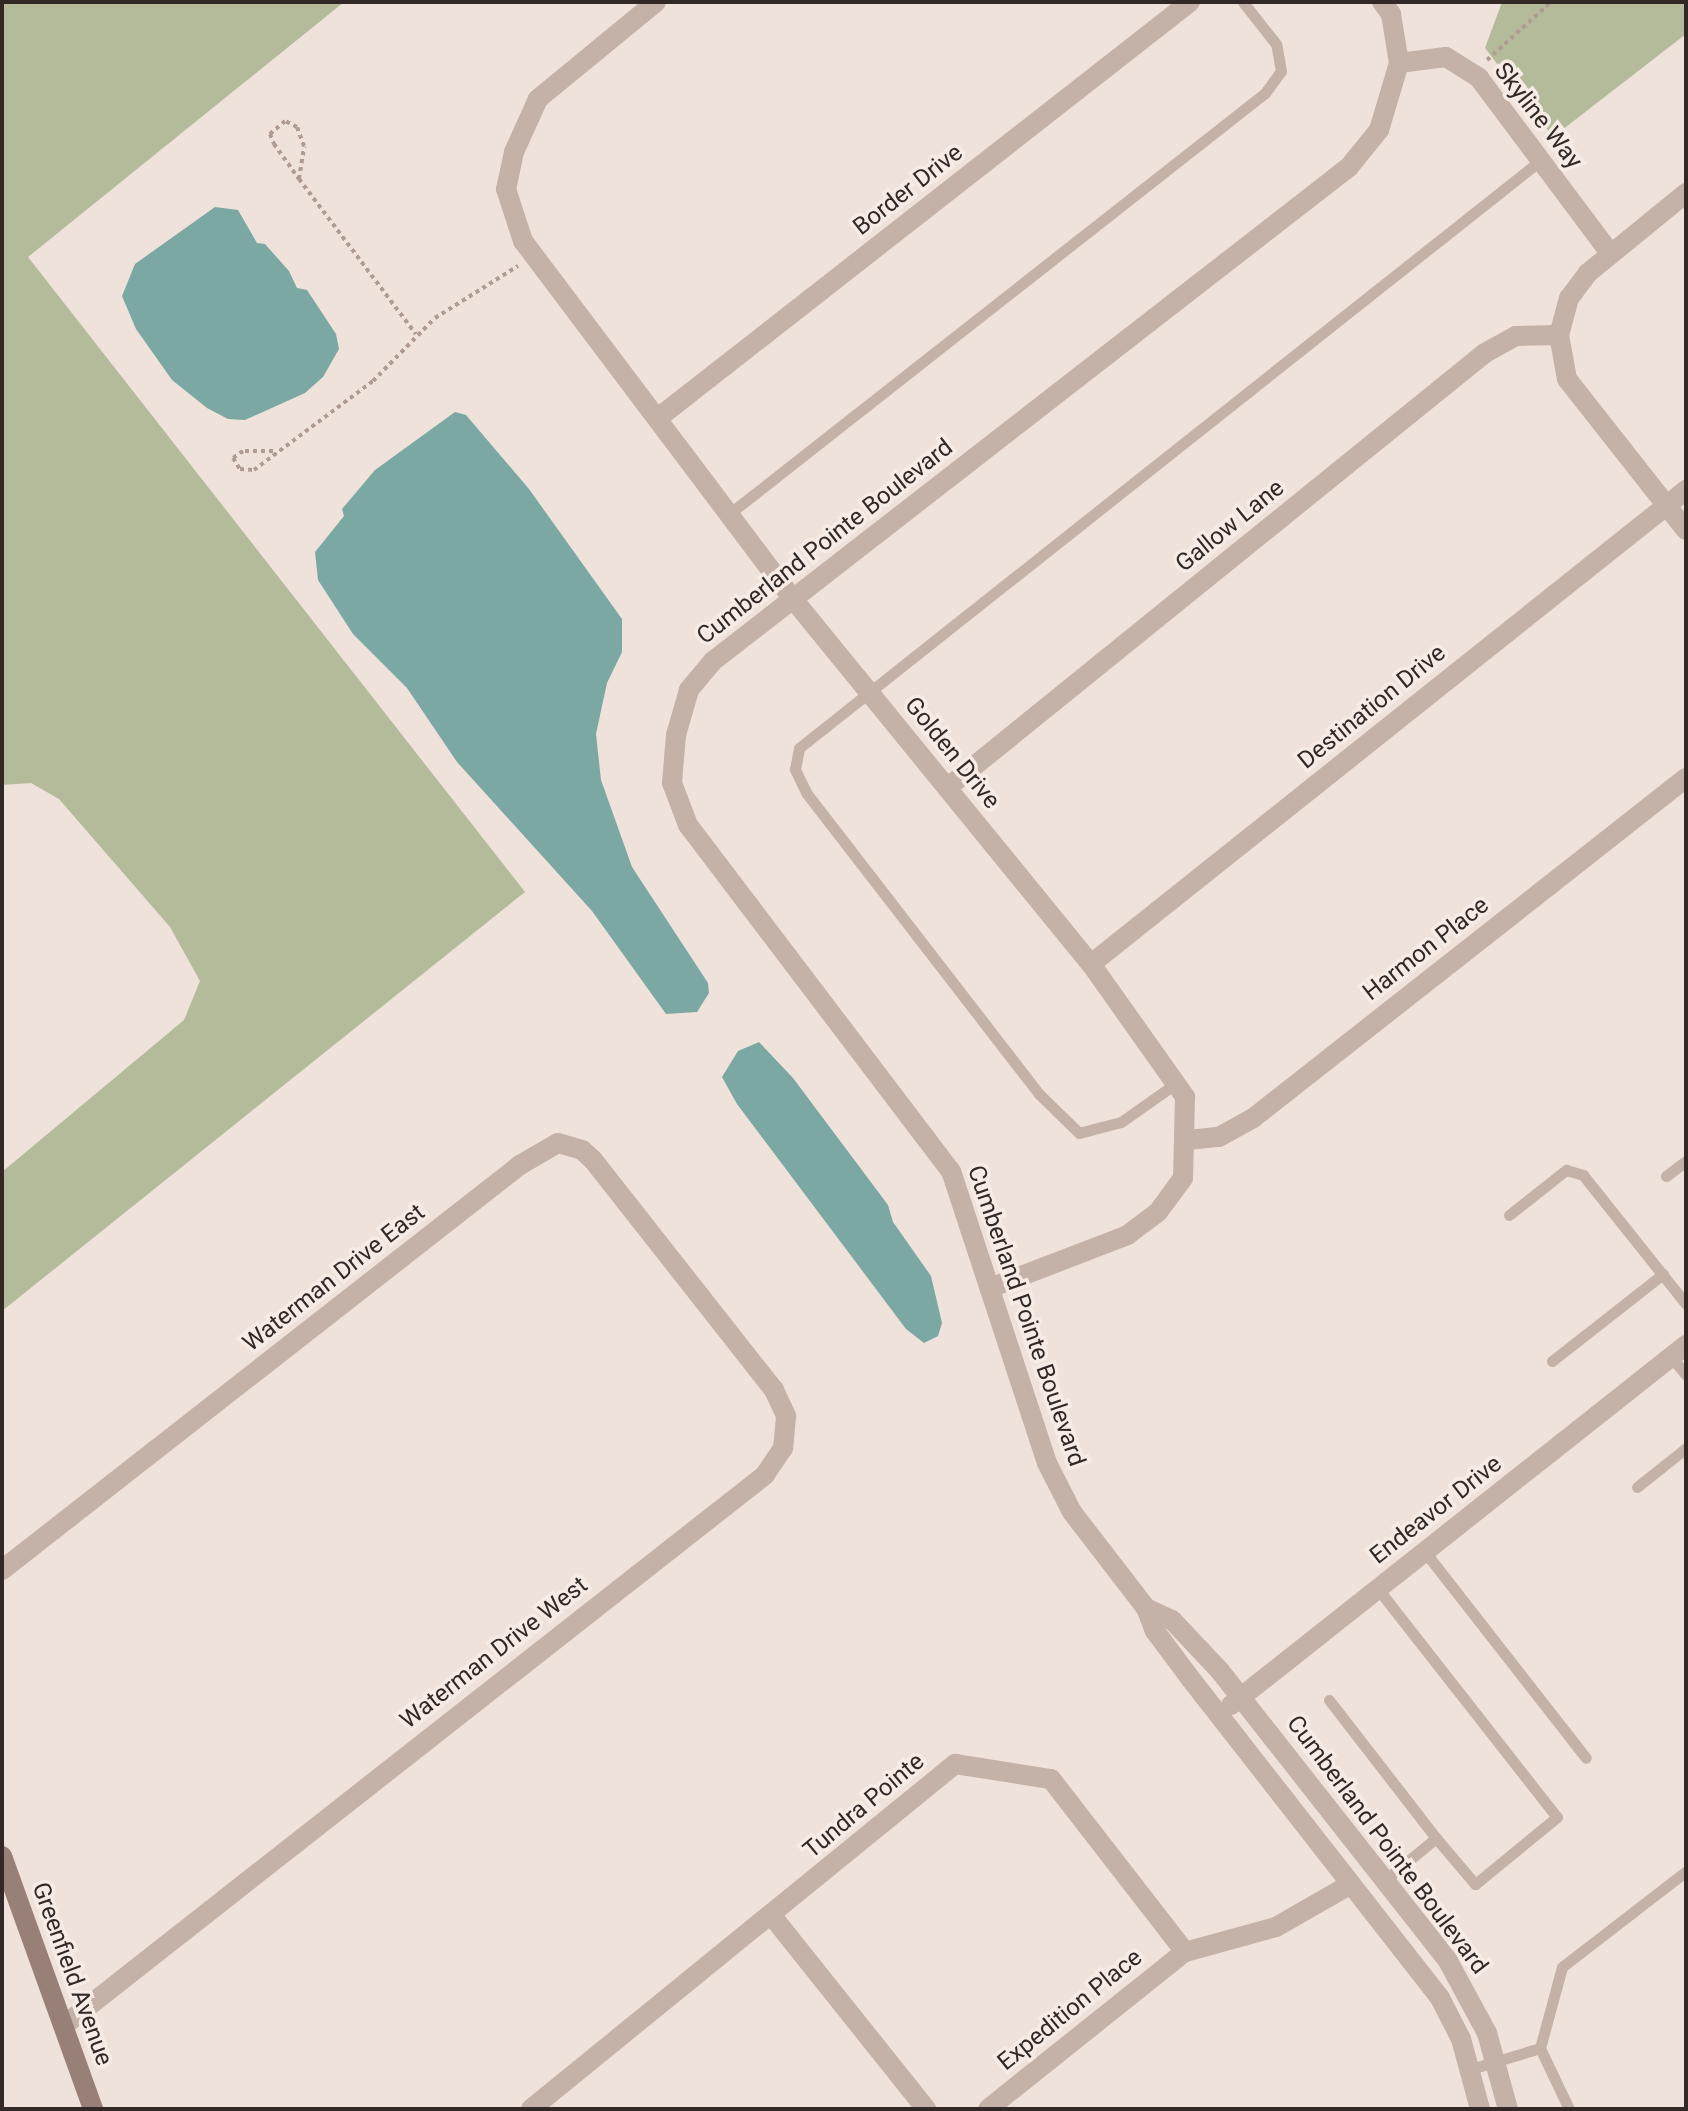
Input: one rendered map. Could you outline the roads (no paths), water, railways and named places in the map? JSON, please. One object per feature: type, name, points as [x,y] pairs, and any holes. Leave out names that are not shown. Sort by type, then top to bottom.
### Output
[{"type":"main road","name":"Greenfield Avenue","points":[[2,1856],[93,2109]]},
{"type":"street","name":"Golden Drive","points":[[656,2],[538,99],[514,152],[506,189],[523,241],[793,599],[1091,964],[1185,1097],[1188,1140],[1183,1178],[1158,1212],[1128,1235],[990,1288]]},
{"type":"street","name":"Border Drive","points":[[658,418],[1190,2]]},
{"type":"street","name":"Cumberland Pointe Boulevard","points":[[1382,2],[1391,14],[1399,63],[1379,130],[1349,167],[713,661],[689,690],[676,735],[672,783],[688,825],[951,1171],[1060,1490],[1146,1608],[1155,1631],[1440,1998],[1471,2069],[1480,2109]]},
{"type":"street","name":"Skyline Way","points":[[1399,63],[1446,57],[1479,78],[1610,253]]},
{"type":"street","points":[[1686,193],[1610,253],[1569,298],[1559,335],[1567,379],[1686,530]]},
{"type":"street","name":"Gallow Lane","points":[[947,788],[1485,353],[1516,336],[1559,335]]},
{"type":"street","name":"Destination Drive","points":[[1091,964],[1686,490]]},
{"type":"street","name":"Harmon Place","points":[[1188,1140],[1219,1137],[1252,1119],[1686,778]]},
{"type":"street","name":"Waterman Drive East","points":[[2,1570],[545,1146],[570,1144],[593,1160],[679,1271]]},
{"type":"street","name":"Waterman Drive West","points":[[63,2026],[778,1462],[787,1432],[782,1403],[679,1271]]},
{"type":"street","name":"Endeavor Drive","points":[[1219,1714],[1679,1351]]},
{"type":"street","name":"Cumberland Pointe Boulevard","points":[[1146,1608],[1172,1620],[1241,1698],[1456,1973],[1497,2063],[1508,2109]]},
{"type":"street","name":"Tundra Pointe","points":[[531,2109],[772,1916],[955,1764],[1051,1779],[1185,1952]]},
{"type":"street","points":[[1185,1952],[1276,1927],[1351,1884]]},
{"type":"street","points":[[772,1916],[926,2109]]},
{"type":"street","name":"Expedition Place","points":[[988,2109],[1185,1952]]},
{"type":"lane","points":[[729,514],[1265,93],[1281,71],[1276,44],[1243,2]]},
{"type":"lane","points":[[1175,1084],[1121,1122],[1091,1134],[1079,1133],[1039,1094],[807,794],[795,769],[799,748],[1541,160]]},
{"type":"lane","points":[[1666,1176],[1686,1161]]},
{"type":"lane","points":[[1509,1215],[1566,1170],[1583,1175],[1686,1304]]},
{"type":"lane","points":[[1552,1361],[1663,1274]]},
{"type":"lane","points":[[1679,1351],[1686,1375]]},
{"type":"lane","points":[[1637,1487],[1686,1448]]},
{"type":"lane","points":[[1425,1552],[1586,1758]]},
{"type":"lane","points":[[1329,1700],[1475,1884],[1557,1817],[1378,1589]]},
{"type":"lane","points":[[1385,1880],[1436,1838]]},
{"type":"lane","points":[[1569,2109],[1540,2048],[1562,1967],[1686,1871]]},
{"type":"lane","points":[[1471,2069],[1540,2048]]},
{"type":"water","points":[[215,207],[238,210],[257,243],[265,244],[289,271],[297,288],[307,290],[336,334],[339,349],[323,377],[305,393],[245,420],[228,419],[207,408],[172,380],[136,329],[122,296],[135,264]]},
{"type":"water","points":[[455,412],[466,415],[529,489],[622,619],[622,652],[607,683],[596,734],[601,780],[632,867],[708,983],[709,993],[697,1012],[666,1014],[592,911],[457,762],[407,688],[353,634],[318,580],[315,552],[344,516],[342,509],[375,470]]},
{"type":"water","points":[[759,1042],[793,1078],[888,1205],[893,1222],[931,1276],[942,1323],[938,1336],[924,1343],[906,1329],[737,1104],[722,1077],[738,1051]]}]
